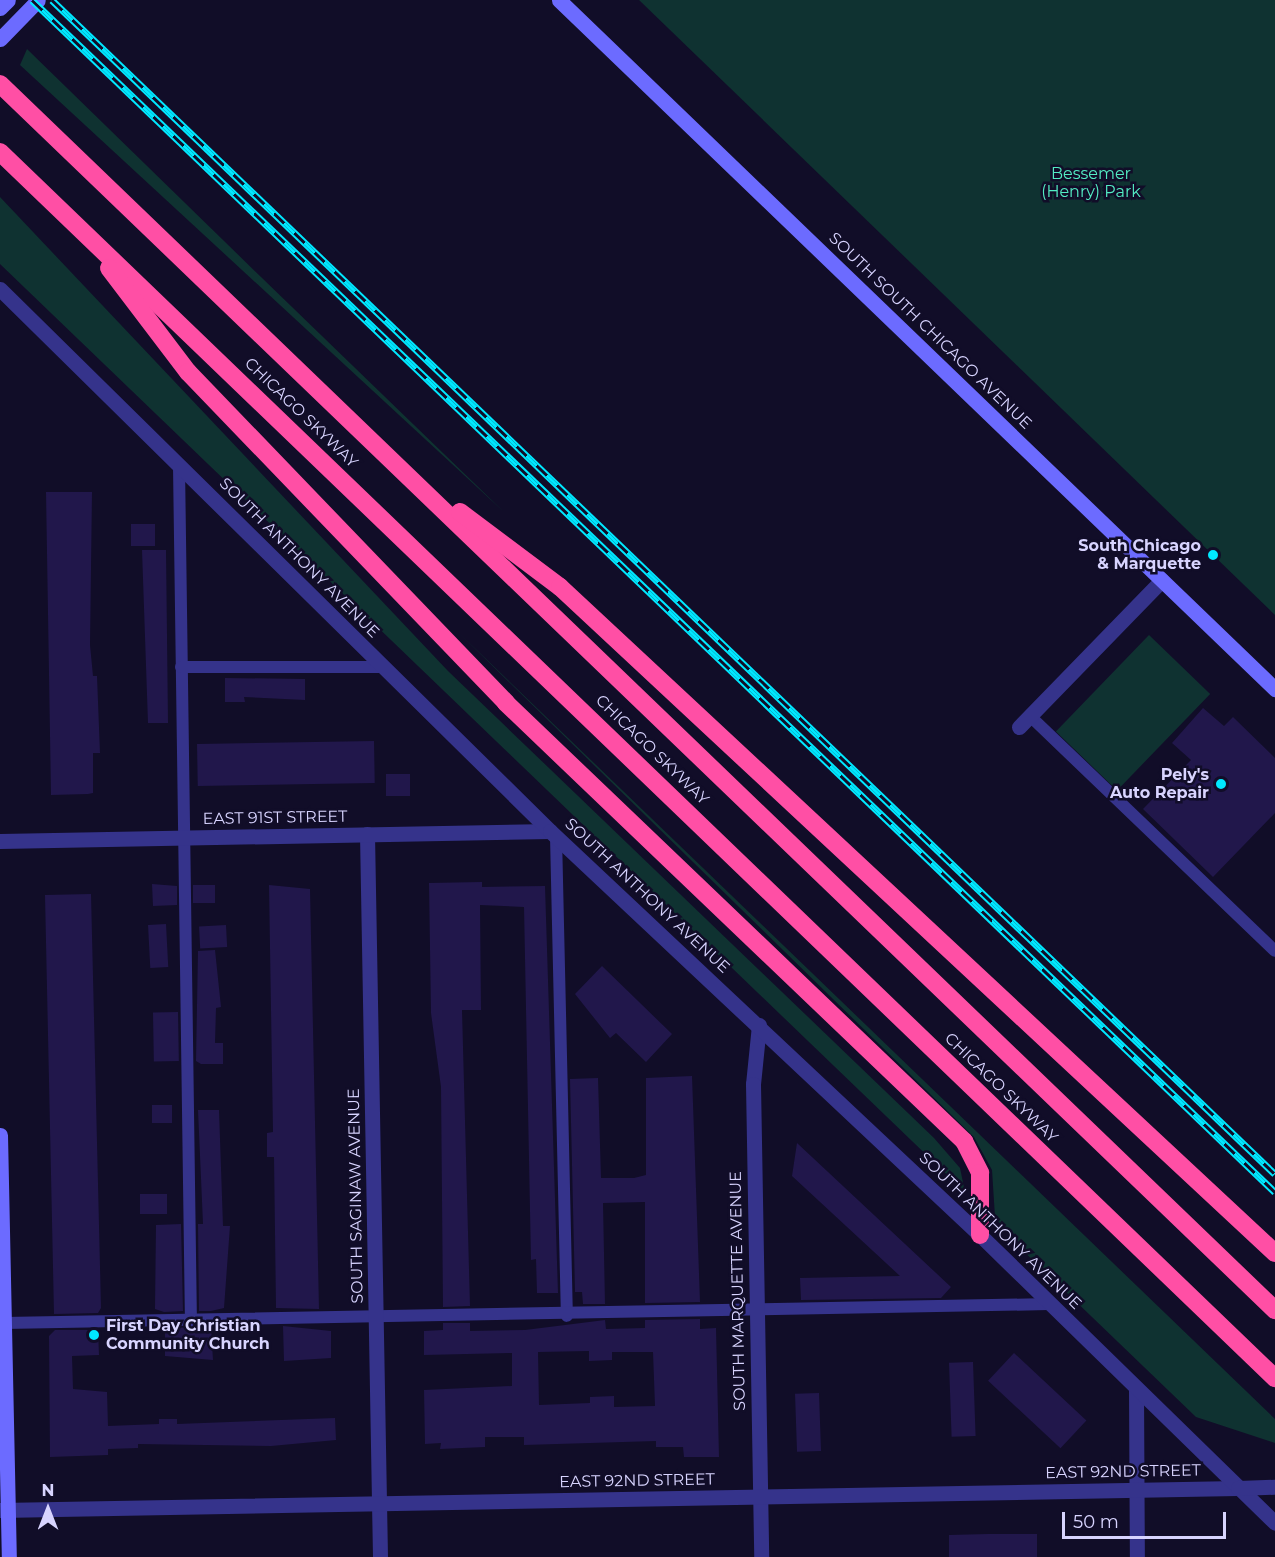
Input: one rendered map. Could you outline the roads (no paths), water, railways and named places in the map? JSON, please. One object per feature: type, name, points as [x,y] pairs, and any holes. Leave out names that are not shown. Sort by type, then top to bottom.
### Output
[{"type":"highway","name":"CHICAGO SKYWAY","points":[[0,85],[1275,1310]]},
{"type":"highway","name":"CHICAGO SKYWAY","points":[[0,152],[1275,1378]]},
{"type":"highway","points":[[71,219],[188,372],[506,703],[964,1141],[980,1173],[980,1235]]},
{"type":"highway","points":[[396,464],[560,587],[1275,1253]]},
{"type":"main road","points":[[0,8],[8,0]]},
{"type":"main road","points":[[0,39],[38,0]]},
{"type":"main road","name":"SOUTH SOUTH CHICAGO AVENUE","points":[[559,0],[1275,689]]},
{"type":"main road","points":[[0,1135],[4,1323],[4,1510],[9,1557]]},
{"type":"street","name":"SOUTH ANTHONY AVENUE","points":[[0,290],[553,833],[980,1235],[1275,1523]]},
{"type":"street","points":[[1019,727],[1162,580]]},
{"type":"street","name":"EAST 91ST STREET","points":[[0,841],[553,833]]},
{"type":"street","name":"SOUTH SAGINAW AVENUE","points":[[367,834],[380,1557]]},
{"type":"street","name":"SOUTH MARQUETTE AVENUE","points":[[759,1025],[753,1084],[761,1557]]},
{"type":"street","points":[[1136,1389],[1137,1557]]},
{"type":"street","name":"EAST 92ND STREET","points":[[4,1510],[1275,1487]]},
{"type":"lane","points":[[179,466],[182,838],[191,1321]]},
{"type":"lane","points":[[181,668],[383,667]]},
{"type":"lane","points":[[1030,716],[1275,951]]},
{"type":"lane","points":[[553,833],[567,1316]]},
{"type":"lane","points":[[4,1323],[567,1316],[1049,1304]]},
{"type":"railway","points":[[32,0],[1275,1192]]},
{"type":"railway","points":[[52,0],[1275,1174]]},
{"type":"place","name":"South Chicago & Marquette","points":[[1213,555]]},
{"type":"place","name":"Pely's Auto Repair","points":[[1221,784]]},
{"type":"place","name":"First Day Christian Community Church","points":[[94,1335]]},
{"type":"park label","name":"Bessemer (Henry) Park","points":[[1091,183]]}]
